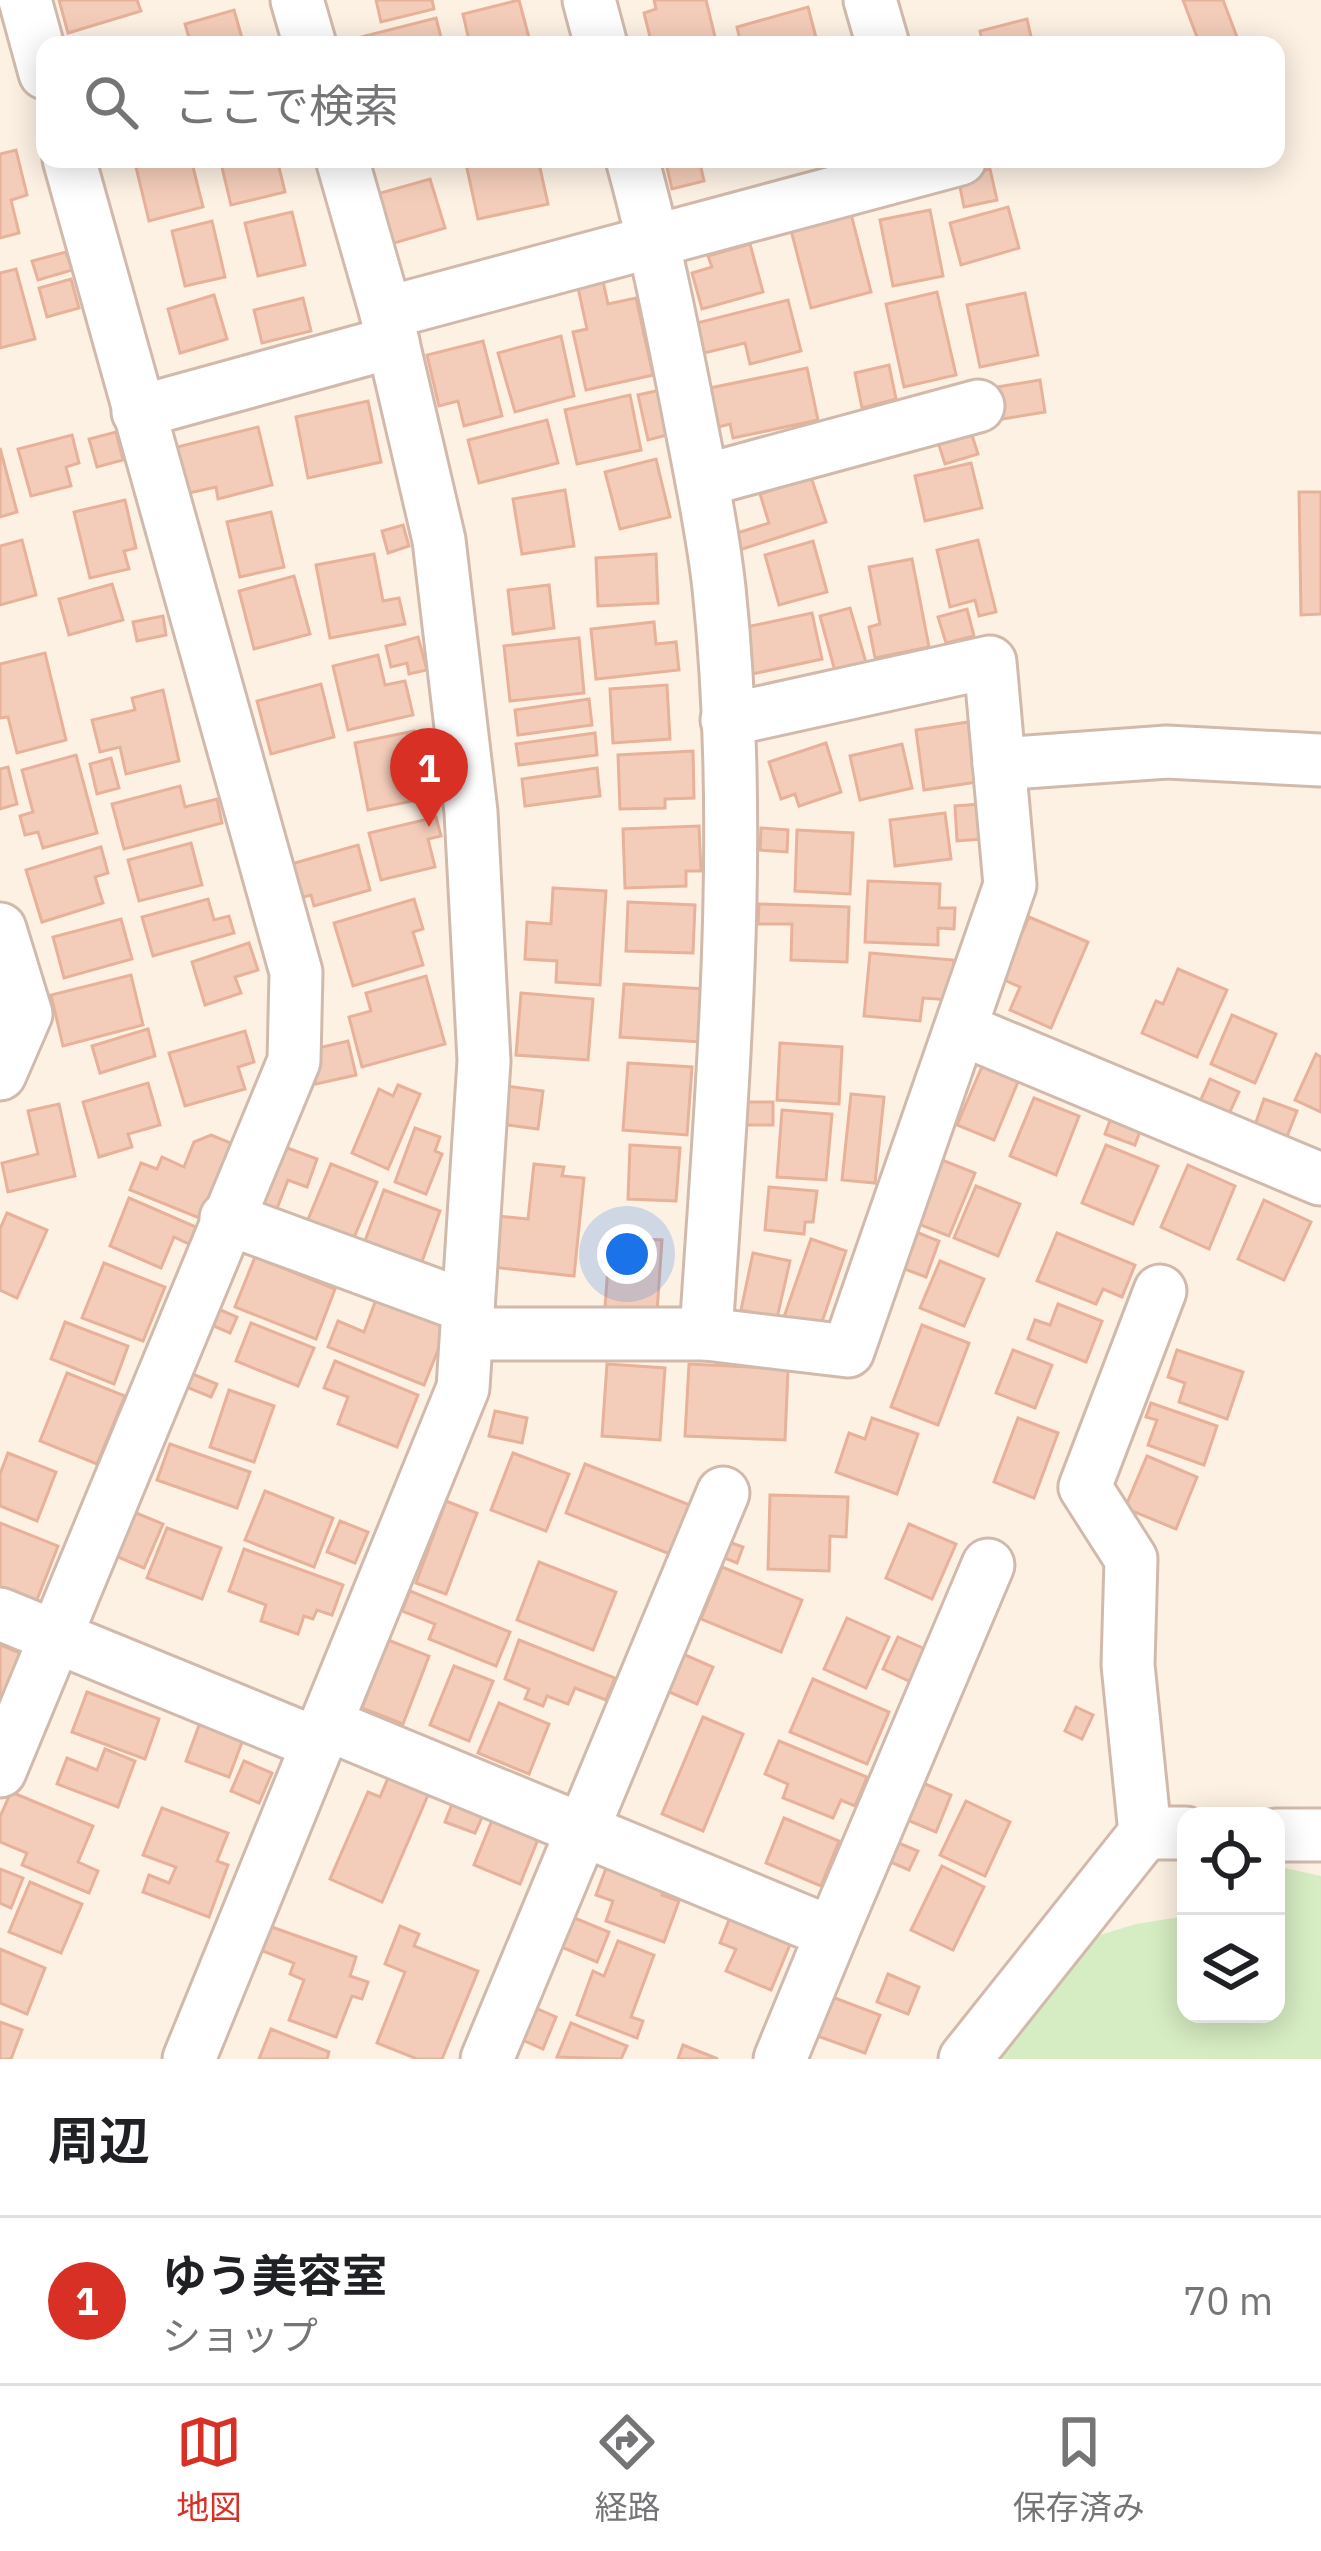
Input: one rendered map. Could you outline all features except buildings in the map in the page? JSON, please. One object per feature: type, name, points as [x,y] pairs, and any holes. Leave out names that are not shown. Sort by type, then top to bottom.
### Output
[{"type":"street","points":[[25,0],[36,40]]},
{"type":"street","points":[[297,0],[307,36]]},
{"type":"street","points":[[589,0],[599,36]]},
{"type":"street","points":[[871,0],[881,36]]},
{"type":"street","points":[[0,1771],[294,1061],[296,972],[70,168]]},
{"type":"street","points":[[189,2059],[463,1388],[484,1061],[471,812],[439,540],[389,328],[345,168]]},
{"type":"street","points":[[634,168],[654,240],[702,481],[718,587],[727,720],[731,960],[706,1334]]},
{"type":"street","points":[[138,412],[654,240],[911,168]]},
{"type":"street","points":[[702,481],[977,406]]},
{"type":"street","points":[[226,1218],[468,1320],[706,1334],[848,1351],[1010,885],[990,662],[727,720]]},
{"type":"street","points":[[999,764],[1167,752],[1321,760]]},
{"type":"street","points":[[0,928],[26,1014],[0,1074]]},
{"type":"street","points":[[961,1029],[1320,1179]]},
{"type":"street","points":[[965,2059],[1166,1833],[1128,1665],[1131,1558],[1085,1487],[1160,1291]]},
{"type":"street","points":[[487,2059],[723,1493]]},
{"type":"street","points":[[780,2059],[988,1565]]},
{"type":"street","points":[[0,1614],[582,1829],[832,1933]]},
{"type":"street","points":[[1285,1834],[1321,1835]]},
{"type":"green space","points":[[1285,1868],[1321,1876],[1321,2059],[985,2059],[1080,1941],[1177,1917],[1177,2023],[1285,2023]]},
{"type":"place","name":"ゆう美容室","points":[[429,827]]}]
